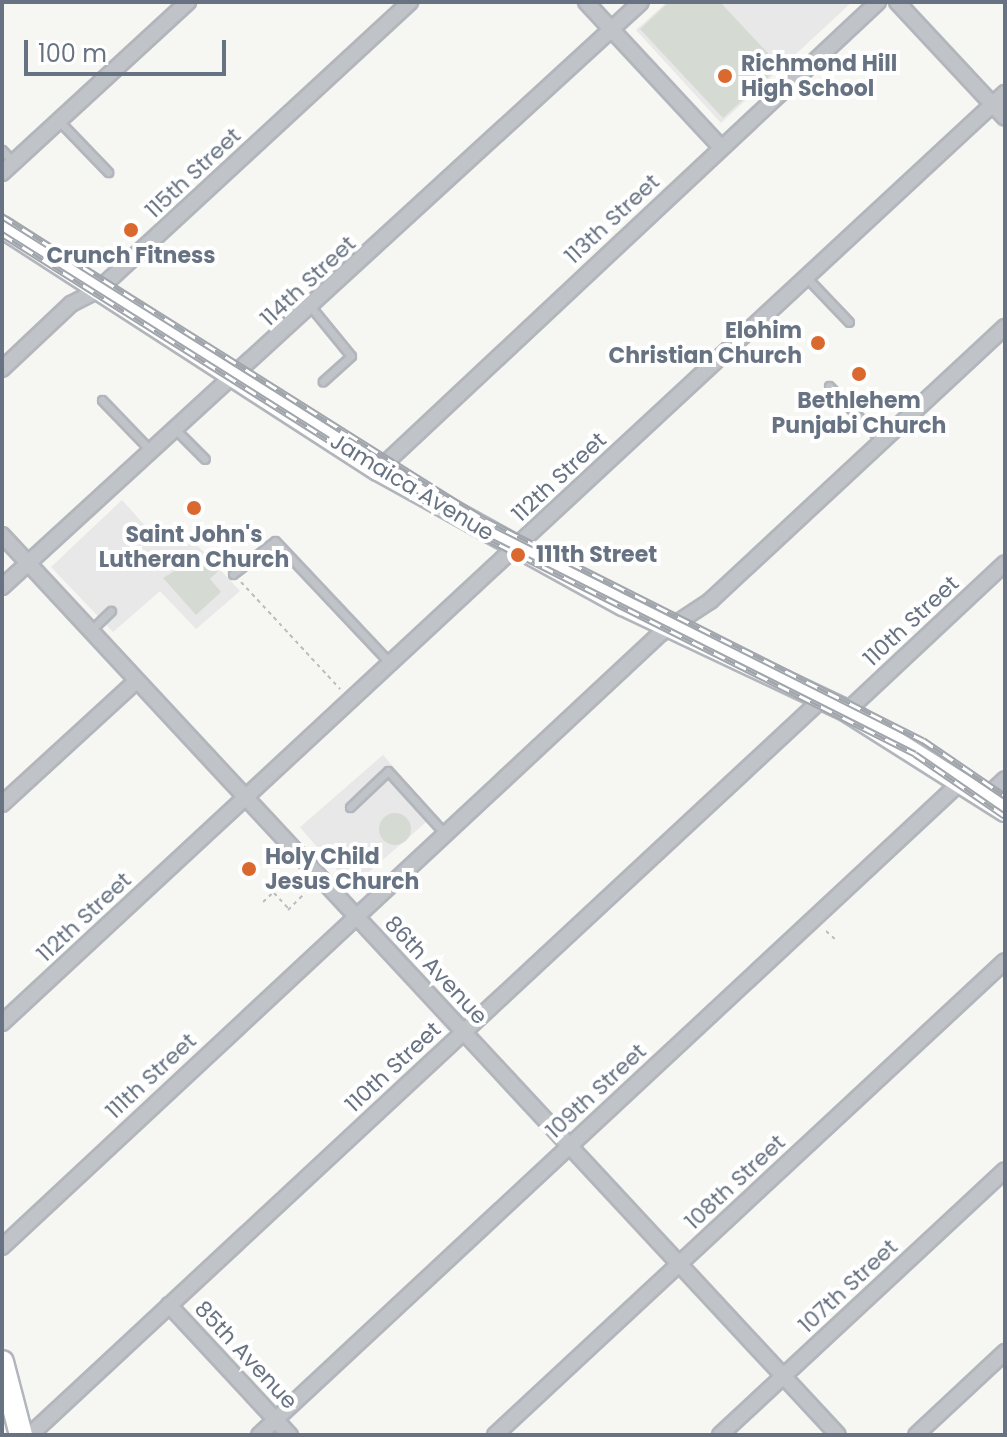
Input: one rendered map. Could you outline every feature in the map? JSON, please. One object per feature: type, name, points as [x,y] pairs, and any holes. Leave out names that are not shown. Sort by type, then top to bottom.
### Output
[{"type":"main road","name":"Jamaica Avenue","points":[[2,227],[378,470],[514,548],[674,630],[847,711],[988,795],[1005,811]]},
{"type":"main road","points":[[2,1362],[21,1435]]},
{"type":"street","points":[[2,173],[188,2]]},
{"type":"street","name":"115th Street","points":[[2,369],[71,304],[97,291],[410,2]]},
{"type":"street","points":[[586,2],[720,146]]},
{"type":"street","name":"114th Street","points":[[2,587],[641,2]]},
{"type":"street","name":"113th Street","points":[[378,470],[720,146],[878,2]]},
{"type":"street","points":[[897,2],[1005,118]]},
{"type":"street","name":"112th Street","points":[[2,1023],[1005,93]]},
{"type":"street","name":"111th Street","points":[[2,1247],[354,915],[446,835],[660,634],[674,630],[1005,327]]},
{"type":"street","name":"86th Avenue","points":[[2,535],[838,1435]]},
{"type":"street","name":"110th Street","points":[[847,711],[1005,563]]},
{"type":"street","points":[[2,804],[136,681]]},
{"type":"street","name":"110th Street","points":[[30,1435],[822,699]]},
{"type":"street","points":[[988,795],[1005,779]]},
{"type":"street","name":"109th Street","points":[[259,1435],[963,780]]},
{"type":"street","name":"108th Street","points":[[495,1435],[1005,961]]},
{"type":"street","name":"107th Street","points":[[720,1435],[1005,1170]]},
{"type":"street","name":"85th Avenue","points":[[169,1305],[290,1435]]},
{"type":"street","points":[[916,1435],[1005,1352]]},
{"type":"lane","points":[[59,121],[108,172]]},
{"type":"lane","points":[[2,150],[14,163]]},
{"type":"lane","points":[[806,277],[849,322]]},
{"type":"lane","points":[[311,307],[351,356],[323,381]]},
{"type":"lane","points":[[829,386],[882,441]]},
{"type":"lane","points":[[102,400],[151,451]]},
{"type":"lane","points":[[175,429],[205,459]]},
{"type":"lane","points":[[233,574],[275,541],[390,663]]},
{"type":"lane","points":[[90,631],[111,611]]},
{"type":"lane","points":[[350,807],[388,771],[446,835]]},
{"type":"path","points":[[233,574],[341,689]]},
{"type":"path","points":[[263,902],[290,877]]},
{"type":"path","points":[[273,892],[289,910],[304,894]]},
{"type":"path","points":[[826,931],[836,940]]},
{"type":"shaded area","name":"Richmond Hill High School","points":[[667,2],[852,2],[721,123],[636,30]]},
{"type":"shaded area","name":"Richmond Hill High School","points":[[669,2],[720,2],[780,66],[723,118],[640,29]]},
{"type":"shaded area","points":[[122,500],[164,547],[183,530],[240,591],[196,629],[160,591],[113,632],[51,567]]},
{"type":"shaded area","points":[[202,554],[218,571],[210,579],[221,592],[196,615],[163,578]]},
{"type":"shaded area","points":[[383,755],[435,815],[352,887],[300,827]]},
{"type":"shaded area","points":[[395,813],[406,818],[411,829],[406,840],[395,845],[384,840],[379,829],[384,818]]},
{"type":"railway","points":[[2,216],[485,520],[923,740],[1005,796]]},
{"type":"railway","points":[[2,234],[478,534],[915,754],[1005,816]]},
{"type":"place","name":"Richmond Hill High School","points":[[725,76]]},
{"type":"place","name":"Crunch Fitness","points":[[131,230]]},
{"type":"place","name":"Elohim Christian Church","points":[[818,343]]},
{"type":"place","name":"Bethlehem Punjabi Church","points":[[859,374]]},
{"type":"place","name":"Saint John's Lutheran Church","points":[[194,508]]},
{"type":"place","name":"111th Street","points":[[518,555]]},
{"type":"place","name":"Holy Child Jesus Church","points":[[249,869]]}]
